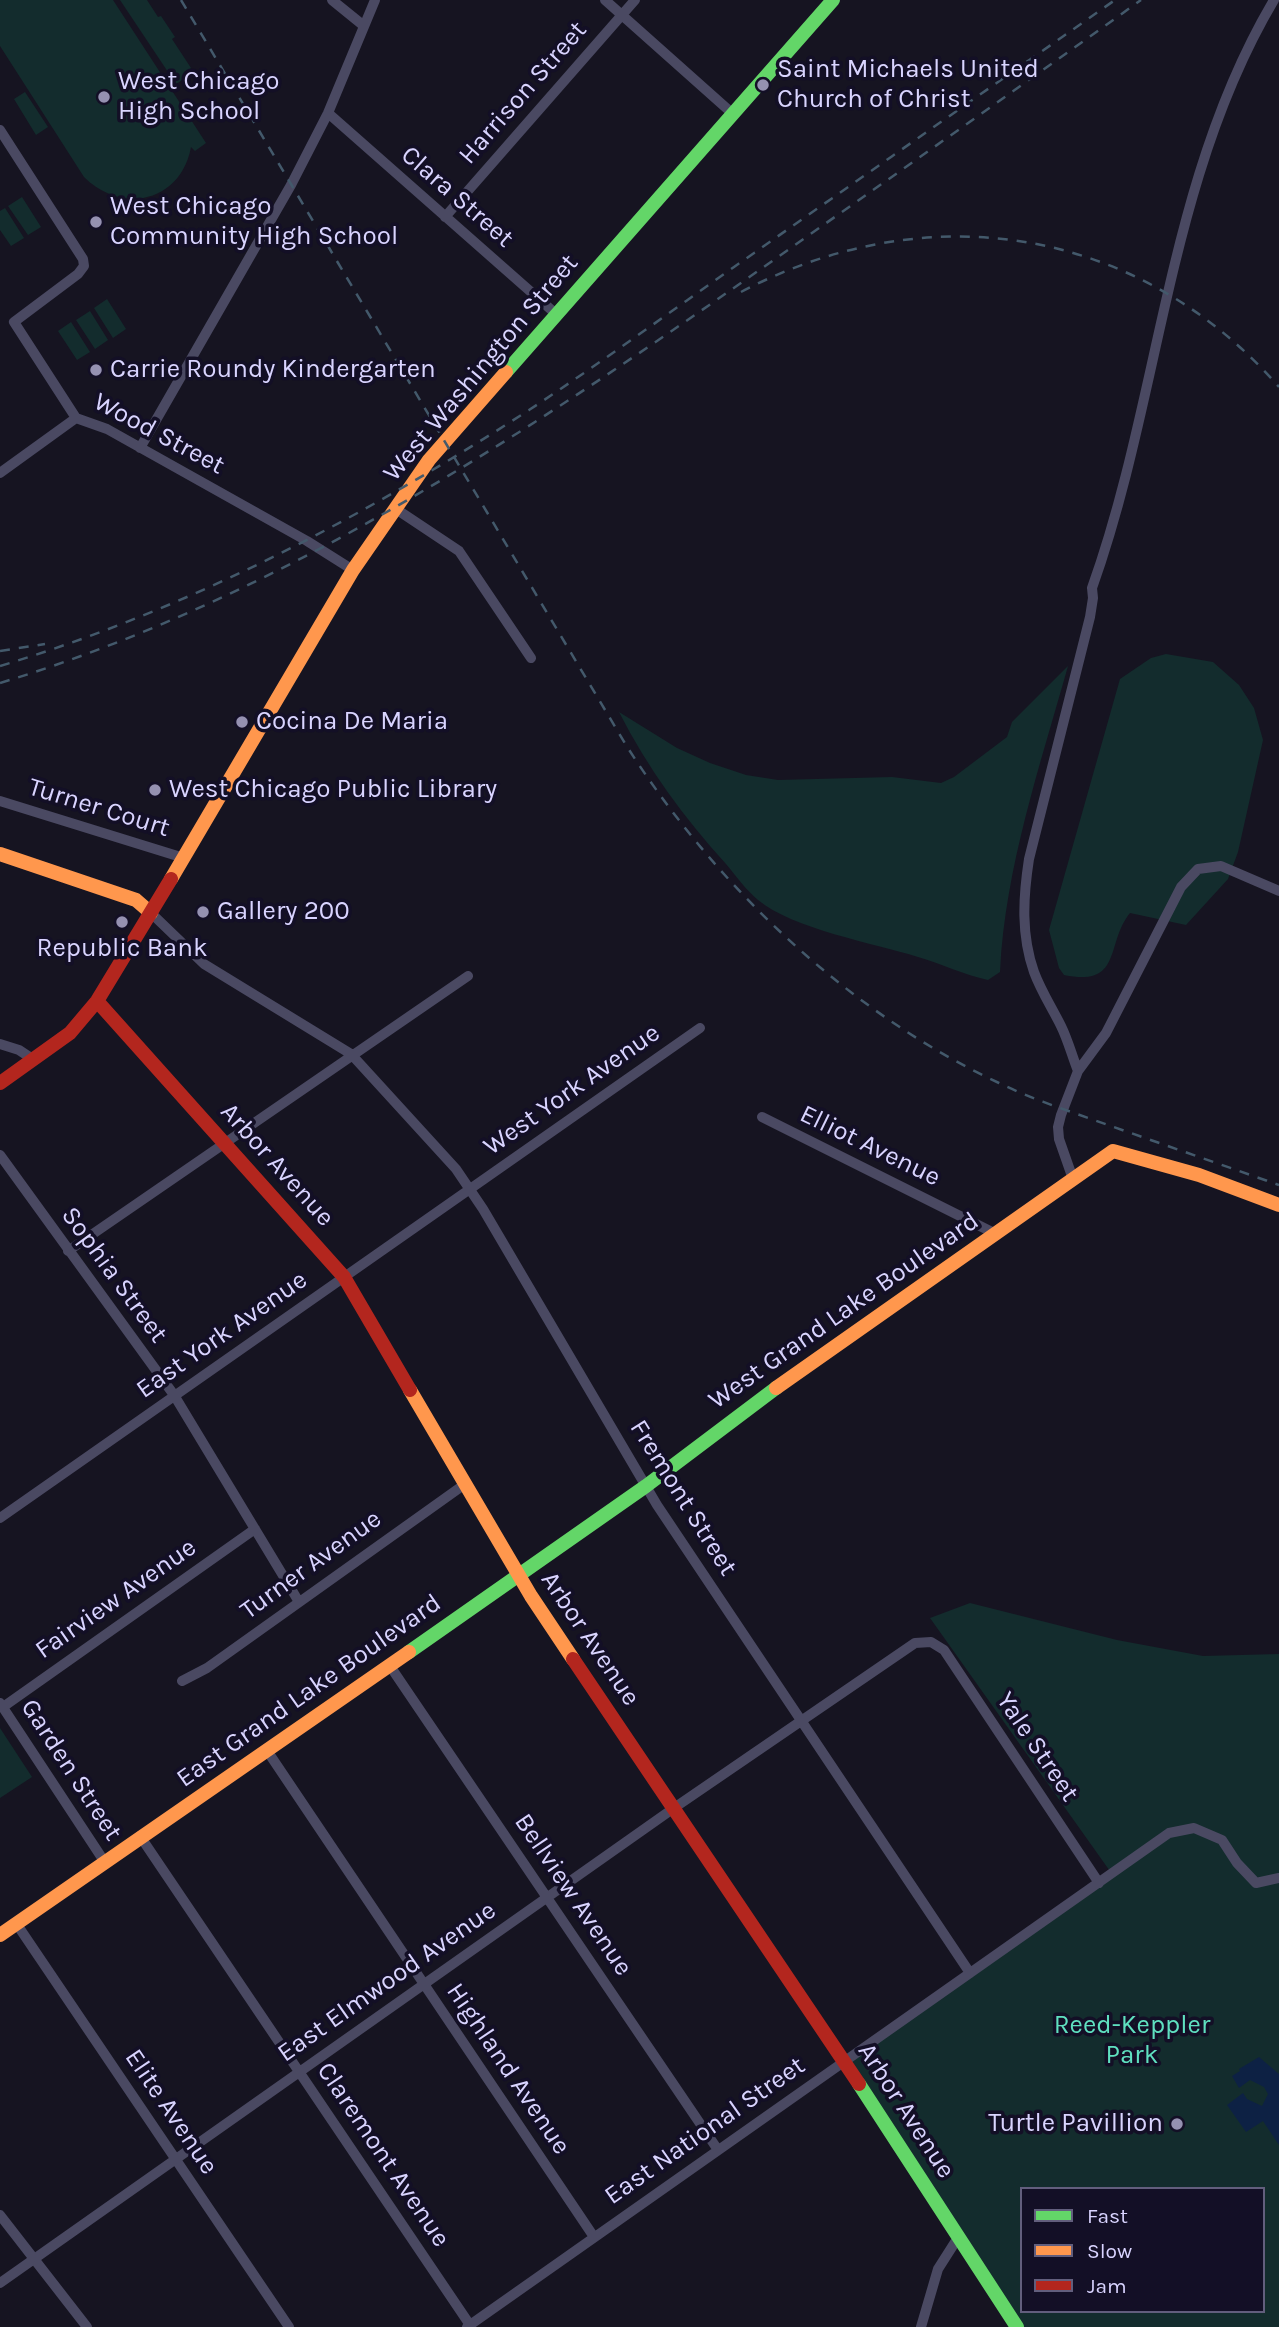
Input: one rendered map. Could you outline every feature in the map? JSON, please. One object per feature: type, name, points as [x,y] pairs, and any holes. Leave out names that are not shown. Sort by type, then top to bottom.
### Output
[{"type":"street","points":[[332,0],[364,26]]},
{"type":"street","points":[[140,448],[291,185],[328,113],[375,0]]},
{"type":"street","points":[[605,0],[733,114]]},
{"type":"street","name":"Harrison Street","points":[[445,217],[635,0]]},
{"type":"street","name":"West Washington Street","points":[[0,1083],[71,1033],[97,1001],[353,570],[429,460],[833,0]]},
{"type":"street","points":[[1078,1072],[1061,1027],[1034,972],[1027,944],[1024,894],[1029,859],[1090,617],[1092,589],[1113,523],[1156,350],[1166,294],[1195,188],[1240,63],[1274,0]]},
{"type":"street","name":"Clara Street","points":[[328,113],[555,314]]},
{"type":"street","name":"Wood Street","points":[[0,130],[83,259],[84,266],[78,274],[14,322],[76,418],[104,427],[307,541],[353,570]]},
{"type":"street","points":[[0,473],[76,418]]},
{"type":"street","points":[[396,509],[459,551],[531,658]]},
{"type":"street","name":"Turner Court","points":[[0,801],[184,858]]},
{"type":"street","points":[[0,854],[136,900],[151,913]]},
{"type":"street","points":[[1073,1179],[1058,1127],[1078,1072],[1106,1032],[1181,887],[1198,869],[1221,866],[1279,891]]},
{"type":"street","name":"Fremont Street","points":[[151,913],[204,964],[351,1054],[456,1169],[646,1486],[970,1973]]},
{"type":"street","points":[[68,1251],[468,976]]},
{"type":"street","name":"Arbor Avenue","points":[[97,1001],[344,1277],[519,1575],[844,2061],[1017,2327]]},
{"type":"street","name":"West York Avenue","points":[[470,1189],[700,1028]]},
{"type":"street","points":[[0,1044],[19,1050],[33,1060]]},
{"type":"street","name":"Elliot Avenue","points":[[761,1117],[996,1234]]},
{"type":"street","name":"West Grand Lake Boulevard","points":[[646,1486],[753,1404],[1113,1151],[1199,1175],[1279,1205]]},
{"type":"street","name":"Sophia Street","points":[[0,1155],[174,1395],[299,1602]]},
{"type":"street","name":"East York Avenue","points":[[0,1518],[470,1189]]},
{"type":"street","name":"Turner Avenue","points":[[182,1681],[207,1668],[465,1483]]},
{"type":"street","name":"East Grand Lake Boulevard","points":[[0,1935],[140,1836],[268,1752],[646,1486]]},
{"type":"street","name":"Fairview Avenue","points":[[1,1705],[255,1529]]},
{"type":"street","name":"East Elmwood Avenue","points":[[0,2283],[801,1720],[915,1643],[931,1642]]},
{"type":"street","name":"Yale Street","points":[[931,1642],[939,1645],[948,1655],[1099,1883]]},
{"type":"street","name":"Bellview Avenue","points":[[390,1666],[718,2150]]},
{"type":"street","name":"Garden Street","points":[[1,1705],[104,1861]]},
{"type":"street","name":"Highland Avenue","points":[[268,1752],[594,2237]]},
{"type":"street","name":"East National Street","points":[[468,2326],[1169,1833],[1194,1829],[1223,1840],[1237,1863],[1256,1883],[1279,1878]]},
{"type":"street","name":"Claremont Avenue","points":[[140,1836],[468,2326]]},
{"type":"street","name":"Elite Avenue","points":[[16,1923],[289,2327]]},
{"type":"street","points":[[0,2215],[87,2327]]},
{"type":"street","points":[[921,2327],[938,2269],[959,2236]]},
{"type":"green space","name":"West Chicago High School","points":[[0,0],[113,0],[206,143],[195,151],[191,147],[185,166],[163,191],[132,199],[115,196],[99,189],[84,177],[0,46]]},
{"type":"green space","points":[[120,0],[147,0],[175,37],[172,39],[191,68],[189,70],[192,74],[176,84]]},
{"type":"green space","points":[[25,92],[48,127],[36,135],[14,99]]},
{"type":"green space","points":[[22,197],[41,227],[28,235],[8,206]]},
{"type":"green space","points":[[5,208],[24,238],[11,246],[0,230],[0,211]]},
{"type":"green space","points":[[107,299],[126,329],[113,338],[94,308]]},
{"type":"green space","points":[[90,311],[108,340],[95,349],[76,320]]},
{"type":"green space","points":[[71,322],[90,352],[77,360],[58,331]]},
{"type":"green space","points":[[1166,654],[1213,662],[1239,685],[1254,708],[1263,740],[1238,852],[1228,879],[1186,925],[1130,913],[1122,925],[1110,960],[1104,969],[1096,975],[1083,977],[1064,975],[1059,968],[1049,930],[1120,679],[1151,658]]},
{"type":"green space","points":[[1068,666],[1016,856],[1003,933],[1000,972],[988,980],[812,927],[773,910],[758,900],[681,810],[654,772],[619,712],[677,748],[746,775],[778,780],[892,777],[941,783],[954,777],[1007,737],[1012,722]]},
{"type":"green space","name":"Reed-Keppler Park","points":[[970,1603],[1117,1640],[1203,1656],[1279,1654],[1279,2327],[1023,2327],[844,2061],[1112,1874],[930,1618]]},
{"type":"green space","points":[[0,1728],[32,1777],[0,1798]]},
{"type":"water","points":[[1259,2057],[1279,2074],[1279,2145],[1263,2121],[1246,2132],[1227,2105],[1243,2093],[1247,2099],[1262,2106],[1268,2094],[1264,2087],[1250,2080],[1239,2088],[1232,2076]]},
{"type":"railway","points":[[181,0],[626,745],[661,797],[700,847],[743,895],[789,940],[838,982],[889,1020],[943,1054],[1039,1100],[1279,1185]]},
{"type":"railway","points":[[0,666],[139,617],[274,557],[467,449],[607,357],[1115,0]]},
{"type":"railway","points":[[0,683],[104,647],[205,605],[304,557],[495,448],[678,326],[1141,0]]},
{"type":"railway","points":[[741,292],[812,261],[884,243],[956,237],[1027,242],[1096,260],[1162,290],[1223,333],[1279,387]]},
{"type":"railway","points":[[0,651],[45,644]]},
{"type":"traffic: fast","points":[[506,372],[833,0]]},
{"type":"traffic: fast","points":[[409,1652],[646,1486],[776,1388]]},
{"type":"traffic: fast","points":[[859,2084],[1017,2327]]},
{"type":"traffic: slow","points":[[171,879],[353,570],[429,460],[506,372]]},
{"type":"traffic: slow","points":[[0,854],[136,900],[151,913]]},
{"type":"traffic: slow","points":[[776,1388],[1113,1151],[1199,1175],[1279,1205]]},
{"type":"traffic: slow","points":[[410,1390],[531,1596],[573,1659]]},
{"type":"traffic: slow","points":[[0,1935],[409,1652]]},
{"type":"traffic: jam","points":[[0,1083],[70,1033],[97,1001],[171,879]]},
{"type":"traffic: jam","points":[[97,1001],[344,1277],[410,1390]]},
{"type":"traffic: jam","points":[[573,1659],[859,2084]]},
{"type":"place","name":"Saint Michaels United Church of Christ","points":[[763,85]]},
{"type":"place","name":"West Chicago High School","points":[[104,97]]},
{"type":"place","name":"West Chicago Community High School","points":[[96,222]]},
{"type":"place","name":"Carrie Roundy Kindergarten","points":[[96,370]]},
{"type":"place","name":"Cocina De Maria","points":[[242,722]]},
{"type":"place","name":"West Chicago Public Library","points":[[155,790]]},
{"type":"place","name":"Gallery 200","points":[[203,912]]},
{"type":"place","name":"Republic Bank","points":[[122,922]]},
{"type":"place","name":"Turtle Pavillion","points":[[1177,2124]]}]
